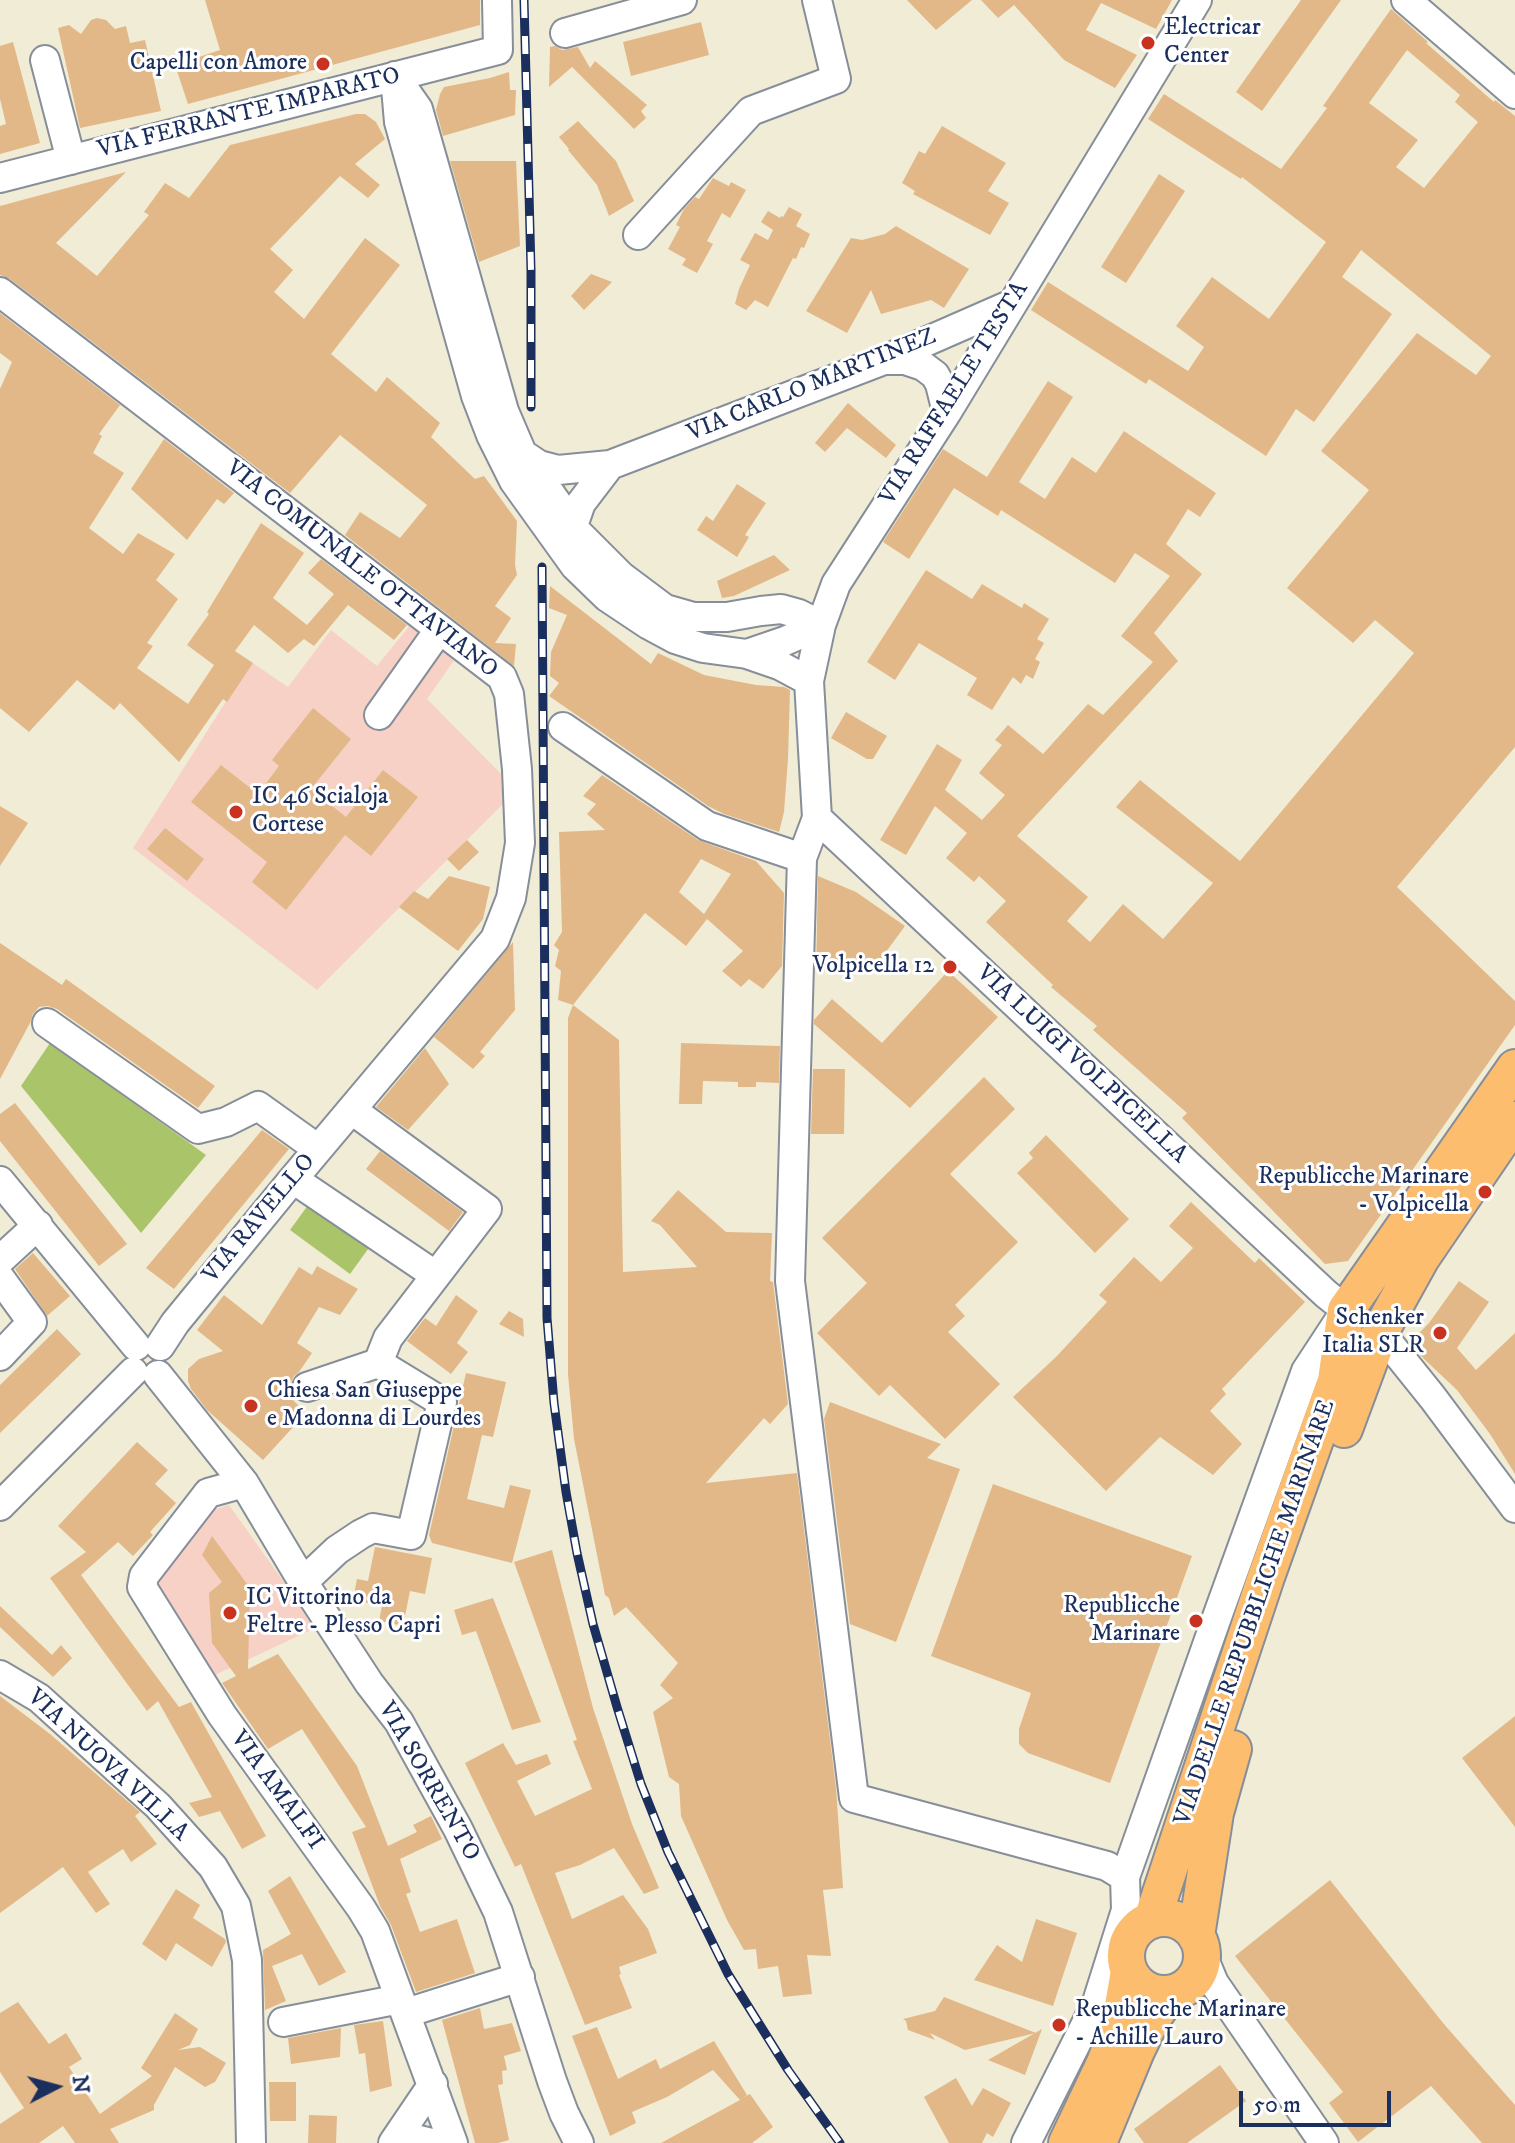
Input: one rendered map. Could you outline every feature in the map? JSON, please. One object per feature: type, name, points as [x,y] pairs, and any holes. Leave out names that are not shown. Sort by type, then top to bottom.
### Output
[{"type":"main road","name":"VIA DELLE REPUBBLICHE MARINARE","points":[[1067,2143],[1120,2024],[1129,1971],[1126,1953],[1129,1940],[1136,1930],[1152,1920],[1266,1577],[1336,1381],[1346,1310],[1515,1068]]},
{"type":"main road","name":"VIA DELLE REPUBBLICHE MARINARE","points":[[1098,2143],[1150,2022],[1175,1992],[1195,1978],[1200,1967],[1199,1945],[1215,1813],[1289,1585],[1380,1332],[1421,1258],[1515,1120]]},
{"type":"main road","points":[[1152,1920],[1164,1918],[1177,1921],[1188,1927],[1199,1945]]},
{"type":"main road","points":[[1129,1971],[1145,1989],[1157,1994],[1175,1992]]},
{"type":"street","name":"VIA FERRANTE IMPARATO","points":[[0,178],[498,50],[497,0]]},
{"type":"street","points":[[565,33],[682,0]]},
{"type":"street","points":[[638,235],[751,111],[836,79],[817,0]]},
{"type":"street","name":"VIA RAFFAELE TESTA","points":[[817,818],[809,681],[821,625],[836,584],[947,412],[1197,0]]},
{"type":"street","points":[[1406,0],[1515,94]]},
{"type":"street","points":[[45,60],[71,160]]},
{"type":"street","points":[[395,76],[418,109],[504,411],[522,453],[573,526],[621,576],[665,609],[693,617],[727,617],[781,609],[821,625]]},
{"type":"street","points":[[395,76],[399,122],[476,396],[514,481],[575,566],[607,597],[675,639],[703,648],[747,654],[779,665],[809,681]]},
{"type":"street","name":"VIA COMUNALE OTTAVIANO","points":[[0,292],[502,677],[509,694],[514,729],[520,843],[511,898],[495,939],[358,1102]]},
{"type":"street","name":"VIA CARLO MARTINEZ","points":[[522,453],[539,465],[558,470],[610,465],[884,360],[1012,304]]},
{"type":"street","points":[[884,360],[905,360],[923,366],[935,375],[947,412]]},
{"type":"street","points":[[575,566],[573,526],[581,503],[610,465]]},
{"type":"street","points":[[747,654],[821,625]]},
{"type":"street","points":[[379,715],[439,630]]},
{"type":"street","points":[[563,727],[707,826],[802,858]]},
{"type":"street","points":[[817,818],[802,858],[790,1281],[854,1798],[1107,1866],[1125,1877]]},
{"type":"street","name":"VIA LUIGI VOLPICELLA","points":[[817,818],[1346,1310]]},
{"type":"street","points":[[47,1023],[198,1129],[226,1122],[258,1106],[318,1149]]},
{"type":"street","points":[[307,1387],[378,1363],[388,1338],[487,1209],[358,1102]]},
{"type":"street","name":"VIA RAVELLO","points":[[0,1506],[147,1360],[358,1102]]},
{"type":"street","points":[[293,1179],[435,1275]]},
{"type":"street","name":"VIA SORRENTO","points":[[0,1181],[244,1483],[303,1582],[369,1683],[399,1722],[458,1829],[498,1912],[552,2081],[579,2143]]},
{"type":"street","points":[[0,1260],[38,1225]]},
{"type":"street","points":[[0,1278],[32,1322],[0,1356]]},
{"type":"street","points":[[1026,2143],[1097,2002],[1126,1910],[1125,1877],[1306,1371],[1346,1310]]},
{"type":"street","points":[[1380,1332],[1515,1508]]},
{"type":"street","points":[[303,1582],[337,1550],[373,1528],[411,1535],[442,1402],[378,1363]]},
{"type":"street","name":"VIA AMALFI","points":[[244,1483],[208,1493],[144,1576],[142,1587],[222,1715],[375,1931],[453,2143]]},
{"type":"street","name":"VIA NUOVA VILLA","points":[[0,1675],[39,1698],[158,1806],[213,1867],[236,1906],[247,1960],[251,2143]]},
{"type":"street","points":[[1199,1945],[1214,1983],[1324,2143]]},
{"type":"street","points":[[283,2022],[403,2006],[520,1977]]},
{"type":"street","points":[[1175,1992],[1204,1992],[1225,1998]]},
{"type":"street","points":[[432,2143],[396,2139],[433,2084]]},
{"type":"shaded area","points":[[411,624],[455,659],[427,699],[512,785],[510,797],[317,990],[133,848],[251,662],[288,687],[331,630],[377,666]]},
{"type":"shaded area","points":[[229,1505],[313,1623],[311,1630],[215,1675],[178,1626],[156,1587],[209,1511]]},
{"type":"green space","points":[[50,1043],[206,1155],[141,1233],[21,1086]]},
{"type":"green space","points":[[311,1201],[371,1245],[350,1274],[290,1230]]},
{"type":"building","points":[[205,0],[480,0],[480,25],[188,104],[175,65],[220,50]]},
{"type":"building","points":[[907,0],[972,0],[936,30]]},
{"type":"building","points":[[981,0],[1172,0],[1156,29],[1101,3],[1086,30],[1137,55],[1115,88],[1064,60],[1014,5],[998,18]]},
{"type":"building","points":[[1301,0],[1341,0],[1262,111],[1236,92]]},
{"type":"building","points":[[1391,9],[1494,102],[1515,116],[1515,747],[1397,887],[1515,1001],[1515,1025],[1348,1261],[1325,1264],[1182,1118],[1187,1113],[1093,1030],[1097,1026],[1051,987],[1053,985],[986,922],[1006,901],[979,876],[974,882],[946,858],[967,833],[935,806],[906,855],[880,840],[937,744],[962,760],[945,790],[982,820],[1005,795],[979,773],[1002,745],[995,740],[1008,725],[1043,754],[1088,704],[1103,715],[1153,662],[1121,636],[1170,576],[1135,553],[1115,583],[1001,510],[998,516],[954,488],[909,559],[883,542],[943,449],[987,477],[1048,381],[1073,397],[1019,482],[1045,499],[1072,457],[1096,473],[1124,431],[1216,493],[1200,517],[1188,509],[1166,544],[1202,574],[1154,633],[1178,661],[1017,836],[1088,897],[1067,921],[1090,942],[1123,904],[1163,939],[1213,883],[1116,807],[1140,780],[1240,861],[1414,653],[1375,620],[1353,643],[1287,588],[1369,490],[1321,451],[1417,333],[1476,375],[1491,356],[1361,250],[1342,277],[1392,314],[1314,422],[1296,409],[1266,456],[1149,379],[1146,384],[1031,310],[1048,282],[1188,371],[1204,347],[1176,326],[1212,277],[1269,319],[1326,242],[1242,177],[1148,119],[1164,94],[1281,169],[1327,108],[1323,106]],"holes":[[[1407,50],[1460,95],[1455,102],[1478,122],[1424,188],[1396,167],[1418,140],[1369,103]]]},
{"type":"building","points":[[91,20],[106,20],[115,29],[126,26],[130,43],[145,40],[161,111],[80,128],[58,28],[69,25],[81,34]]},
{"type":"building","points":[[701,22],[709,55],[631,76],[623,42]]},
{"type":"building","points":[[13,42],[40,143],[0,154],[0,126],[6,124],[0,99],[0,46]]},
{"type":"building","points":[[550,47],[562,50],[578,47],[590,68],[595,61],[647,105],[641,111],[646,118],[634,129],[572,67],[549,87]]},
{"type":"building","points":[[509,72],[510,90],[516,90],[515,115],[443,136],[436,110],[444,87]]},
{"type":"building","points":[[365,114],[376,122],[385,139],[355,164],[380,185],[368,198],[340,176],[270,249],[293,270],[274,292],[304,319],[365,238],[400,265],[331,354],[376,392],[387,377],[440,423],[431,437],[475,479],[484,476],[517,521],[517,575],[495,606],[511,618],[495,643],[516,644],[514,666],[345,535],[360,512],[400,538],[427,505],[340,435],[290,493],[10,279],[0,275],[0,206],[126,172],[56,243],[97,276],[149,215],[144,212],[165,183],[189,198],[230,145]]},
{"type":"building","points":[[578,121],[616,161],[634,201],[609,216],[597,185],[559,137]]},
{"type":"building","points":[[942,126],[1006,163],[988,191],[1009,203],[990,235],[913,194],[915,191],[902,183],[919,151],[925,154]]},
{"type":"building","points":[[450,161],[516,161],[520,246],[479,262]]},
{"type":"building","points":[[1159,174],[1185,191],[1126,283],[1101,267]]},
{"type":"building","points":[[713,178],[746,190],[730,218],[722,213],[707,241],[713,244],[697,273],[682,265],[686,259],[668,249],[680,227],[676,225],[684,209],[695,197],[699,199]]},
{"type":"building","points":[[789,207],[802,214],[796,226],[810,234],[804,248],[801,247],[796,259],[793,258],[768,307],[755,300],[746,310],[735,304],[750,265],[740,260],[755,233],[768,240],[773,230],[761,222],[768,211],[780,218]]},
{"type":"building","points":[[896,226],[969,269],[944,308],[931,300],[881,314],[871,290],[847,333],[806,311],[851,238],[862,240],[885,234]]},
{"type":"building","points":[[591,274],[612,282],[584,310],[571,296]]},
{"type":"building","points":[[0,313],[120,405],[99,434],[102,436],[93,453],[124,473],[89,528],[123,554],[138,533],[175,554],[156,580],[178,599],[147,643],[153,646],[137,668],[188,704],[214,665],[187,645],[209,614],[207,612],[261,523],[304,553],[273,598],[307,625],[334,594],[308,573],[321,559],[407,625],[394,640],[348,605],[314,646],[304,639],[288,653],[254,625],[235,651],[253,663],[227,702],[223,699],[179,762],[120,703],[114,710],[77,680],[29,732],[0,708],[0,389],[12,362],[0,353]]},
{"type":"building","points":[[848,403],[896,445],[886,458],[847,428],[825,452],[815,443]]},
{"type":"building","points":[[164,439],[234,493],[224,504],[217,499],[187,540],[131,489]]},
{"type":"building","points":[[737,484],[766,503],[745,535],[749,537],[737,557],[697,530],[706,516],[713,521]]},
{"type":"building","points":[[774,555],[790,570],[734,596],[722,598],[717,581]]},
{"type":"building","points":[[926,570],[972,599],[982,584],[1022,608],[1024,603],[1049,619],[1037,639],[1044,643],[1035,659],[1040,662],[1033,679],[1026,675],[1021,684],[1013,677],[992,710],[967,695],[977,678],[919,643],[895,680],[867,662]]},
{"type":"building","points":[[550,586],[651,664],[658,653],[704,675],[790,690],[784,812],[779,832],[708,806],[549,696],[559,683],[550,676],[551,652],[567,615],[549,608]]},
{"type":"building","name":"IC 46 Scialoja Cortese","points":[[313,708],[351,739],[311,789],[346,817],[383,770],[418,797],[371,856],[345,835],[286,910],[252,882],[267,862],[191,802],[221,765],[258,794],[279,766],[272,760]]},
{"type":"building","points":[[846,712],[887,736],[873,759],[867,759],[831,738]]},
{"type":"building","points":[[602,775],[698,840],[756,861],[784,893],[782,966],[763,989],[749,979],[741,987],[722,971],[743,951],[707,919],[686,946],[645,913],[573,1005],[558,1000],[561,971],[555,966],[559,950],[554,945],[562,932],[559,832],[605,830],[587,814],[596,804],[583,796]],"holes":[[[701,859],[731,874],[704,914],[679,892]]]},
{"type":"building","points":[[0,806],[28,823],[0,866]]},
{"type":"building","points":[[165,828],[204,859],[187,881],[147,849]]},
{"type":"building","points":[[467,840],[479,852],[459,871],[447,859]]},
{"type":"building","points":[[449,876],[490,887],[483,919],[458,951],[399,907],[414,891],[428,899]]},
{"type":"building","points":[[818,876],[856,892],[905,926],[875,967],[866,961],[862,967],[816,971]]},
{"type":"building","points":[[513,942],[515,1010],[480,1052],[485,1056],[473,1069],[434,1037]]},
{"type":"building","points":[[0,943],[62,985],[66,979],[215,1086],[198,1108],[57,1009],[48,1006],[39,1007],[33,1014],[0,1079]]},
{"type":"building","points":[[948,971],[998,1017],[910,1108],[814,1024],[832,999],[882,1043]]},
{"type":"building","points":[[573,1005],[619,1040],[623,1272],[697,1267],[660,1225],[651,1221],[678,1190],[726,1232],[772,1233],[770,1281],[773,1282],[788,1404],[770,1424],[764,1418],[706,1483],[797,1473],[836,1788],[843,1888],[823,1890],[831,1956],[807,1955],[812,1994],[783,1997],[778,1966],[758,1969],[756,1949],[744,1950],[727,1920],[681,1816],[679,1784],[669,1777],[653,1712],[673,1698],[660,1685],[678,1663],[626,1607],[614,1616],[609,1598],[605,1595],[574,1439],[568,1374],[568,1018]]},
{"type":"building","points":[[681,1043],[780,1046],[779,1083],[756,1082],[756,1087],[738,1087],[738,1082],[703,1081],[702,1104],[679,1104]]},
{"type":"building","points":[[425,1048],[449,1084],[408,1130],[376,1107]]},
{"type":"building","points":[[813,1069],[845,1069],[844,1134],[811,1134]]},
{"type":"building","points":[[984,1077],[1015,1109],[950,1174],[1018,1242],[955,1305],[965,1316],[948,1332],[1000,1384],[945,1439],[890,1385],[879,1396],[817,1333],[867,1283],[822,1238]]},
{"type":"building","points":[[15,1103],[127,1244],[99,1266],[0,1141],[0,1114]]},
{"type":"building","points":[[262,1130],[289,1149],[174,1289],[146,1268]]},
{"type":"building","points":[[1046,1135],[1129,1219],[1095,1253],[1017,1173],[1033,1158],[1029,1153]]},
{"type":"building","points":[[380,1151],[463,1212],[449,1231],[366,1169]]},
{"type":"building","points":[[1191,1202],[1255,1263],[1259,1258],[1305,1302],[1222,1389],[1226,1394],[1210,1411],[1242,1444],[1213,1475],[1160,1437],[1106,1491],[1013,1397],[1056,1357],[1107,1302],[1099,1295],[1134,1257],[1161,1282],[1193,1248],[1169,1226]]},
{"type":"building","points":[[33,1253],[70,1296],[47,1316],[15,1269]]},
{"type":"building","points":[[317,1266],[358,1289],[340,1315],[319,1307],[297,1343],[312,1353],[294,1376],[288,1395],[306,1413],[263,1460],[207,1410],[191,1389],[188,1369],[199,1359],[223,1351],[197,1330],[224,1295],[262,1325],[299,1267],[312,1275]]},
{"type":"building","points":[[1459,1281],[1489,1302],[1457,1348],[1476,1370],[1515,1333],[1515,1474],[1457,1390],[1410,1342],[1429,1323]]},
{"type":"building","points":[[456,1295],[478,1311],[457,1343],[468,1352],[451,1374],[407,1341],[425,1318],[436,1326]]},
{"type":"building","points":[[509,1311],[523,1319],[524,1337],[499,1324]]},
{"type":"building","points":[[57,1329],[81,1354],[0,1433],[0,1385]]},
{"type":"building","points":[[466,1373],[506,1382],[493,1437],[482,1435],[467,1499],[504,1508],[510,1485],[531,1490],[512,1563],[432,1543],[429,1535]]},
{"type":"building","points":[[830,1402],[941,1444],[927,1458],[960,1469],[896,1642],[850,1624],[824,1419]]},
{"type":"building","points":[[137,1442],[168,1470],[155,1484],[176,1503],[133,1556],[118,1542],[81,1575],[179,1707],[191,1702],[266,1836],[242,1849],[220,1811],[199,1817],[189,1803],[212,1797],[158,1701],[147,1711],[50,1578],[86,1552],[58,1526]]},
{"type":"building","points":[[993,1484],[1192,1556],[1110,1783],[1028,1753],[1019,1744],[1019,1729],[1031,1693],[931,1656]]},
{"type":"building","points":[[212,1536],[250,1588],[248,1669],[278,1654],[357,1766],[388,1846],[417,1832],[413,1825],[431,1816],[442,1839],[400,1859],[411,1892],[406,1894],[420,1932],[457,1919],[475,1973],[416,1992],[352,1832],[366,1827],[302,1729],[268,1749],[222,1683],[236,1676],[212,1643],[209,1593],[222,1582],[202,1555]]},
{"type":"building","points":[[375,1547],[432,1558],[425,1594],[410,1591],[403,1626],[379,1621],[382,1606],[353,1600],[357,1579],[368,1581]]},
{"type":"building","points":[[552,1550],[593,1708],[632,1824],[659,1888],[644,1894],[614,1848],[555,1873],[572,1919],[623,1895],[648,1929],[657,1953],[619,1967],[619,1975],[632,2008],[585,2025],[521,1864],[515,1867],[465,1763],[503,1743],[516,1765],[547,1754],[551,1764],[517,1781],[535,1816],[592,1789],[514,1562]]},
{"type":"building","points":[[493,1598],[541,1722],[512,1730],[476,1631],[462,1635],[454,1610]]},
{"type":"building","points":[[0,1606],[52,1655],[61,1645],[72,1658],[53,1677],[0,1627]]},
{"type":"building","points":[[0,1696],[50,1734],[140,1812],[135,1816],[157,1844],[131,1862],[123,1849],[88,1872],[110,1904],[96,1913],[63,1867],[0,1913]]},
{"type":"building","points":[[1515,1716],[1515,1827],[1462,1758]]},
{"type":"building","points":[[290,1876],[346,1972],[319,1986],[302,1954],[272,1966],[286,2001],[265,2010],[263,1950],[291,1934],[268,1891]]},
{"type":"building","points":[[1330,1880],[1443,2023],[1515,2105],[1515,2143],[1482,2143],[1431,2086],[1358,2142],[1329,2103],[1343,2092],[1235,1956]]},
{"type":"building","points":[[176,1889],[200,1905],[193,1918],[225,1939],[212,1967],[176,1943],[166,1961],[142,1944]]},
{"type":"building","points":[[1036,1919],[1077,1933],[1053,2006],[974,1980],[997,1945],[1022,1962]]},
{"type":"building","points":[[944,1997],[1036,2033],[965,2050],[930,2033],[935,2040],[908,2030],[903,2019],[935,2011]]},
{"type":"building","points":[[18,2002],[49,2044],[66,2033],[82,2059],[69,2067],[100,2114],[152,2076],[141,2068],[175,2013],[198,2029],[190,2045],[178,2050],[200,2047],[226,2063],[215,2082],[205,2087],[175,2067],[154,2110],[110,2129],[119,2143],[75,2143],[63,2126],[39,2143],[0,2143],[0,2124],[24,2108],[0,2072],[0,2013]]},
{"type":"building","points":[[480,2008],[484,2029],[512,2023],[521,2051],[504,2056],[507,2070],[502,2071],[503,2084],[498,2085],[509,2140],[498,2143],[475,2143],[442,2020]]},
{"type":"building","points":[[383,2021],[392,2086],[370,2092],[365,2053],[359,2054],[354,2025]]},
{"type":"building","points":[[597,2027],[618,2079],[656,2059],[660,2069],[714,2041],[747,2095],[742,2098],[750,2094],[773,2127],[752,2143],[661,2143],[740,2100],[713,2070],[667,2097],[632,2112],[636,2123],[610,2136],[572,2036]]},
{"type":"building","points":[[341,2028],[340,2057],[291,2064],[288,2038]]},
{"type":"building","points":[[1042,2029],[1025,2075],[988,2060]]},
{"type":"building","points":[[1220,2065],[1246,2101],[1187,2143],[1144,2143],[1134,2129]]},
{"type":"building","points":[[956,2078],[972,2106],[983,2088],[1011,2103],[993,2137],[987,2133],[982,2143],[949,2143],[924,2097]]},
{"type":"building","points":[[269,2082],[296,2082],[296,2121],[270,2121]]},
{"type":"building","points":[[309,2115],[337,2116],[336,2143],[308,2143]]},
{"type":"railway","points":[[524,0],[531,407]]},
{"type":"railway","points":[[542,567],[547,1318],[554,1403],[577,1553],[617,1707],[641,1784],[668,1852],[728,1974],[788,2070],[840,2143]]},
{"type":"place","name":"Electricar Center","points":[[1148,43]]},
{"type":"place","name":"Capelli con Amore","points":[[323,64]]},
{"type":"place","name":"IC 46 Scialoja Cortese","points":[[236,812]]},
{"type":"place","name":"Volpicella 12","points":[[950,967]]},
{"type":"place","name":"Republicche Marinare - Volpicella","points":[[1485,1192]]},
{"type":"place","name":"Schenker Italia SLR","points":[[1440,1333]]},
{"type":"place","name":"Chiesa San Giuseppe e Madonna di Lourdes","points":[[251,1406]]},
{"type":"place","name":"IC Vittorino da Feltre - Plesso Capri","points":[[230,1613]]},
{"type":"place","name":"Republicche Marinare","points":[[1196,1621]]},
{"type":"place","name":"Republicche Marinare - Achille Lauro","points":[[1059,2025]]}]
